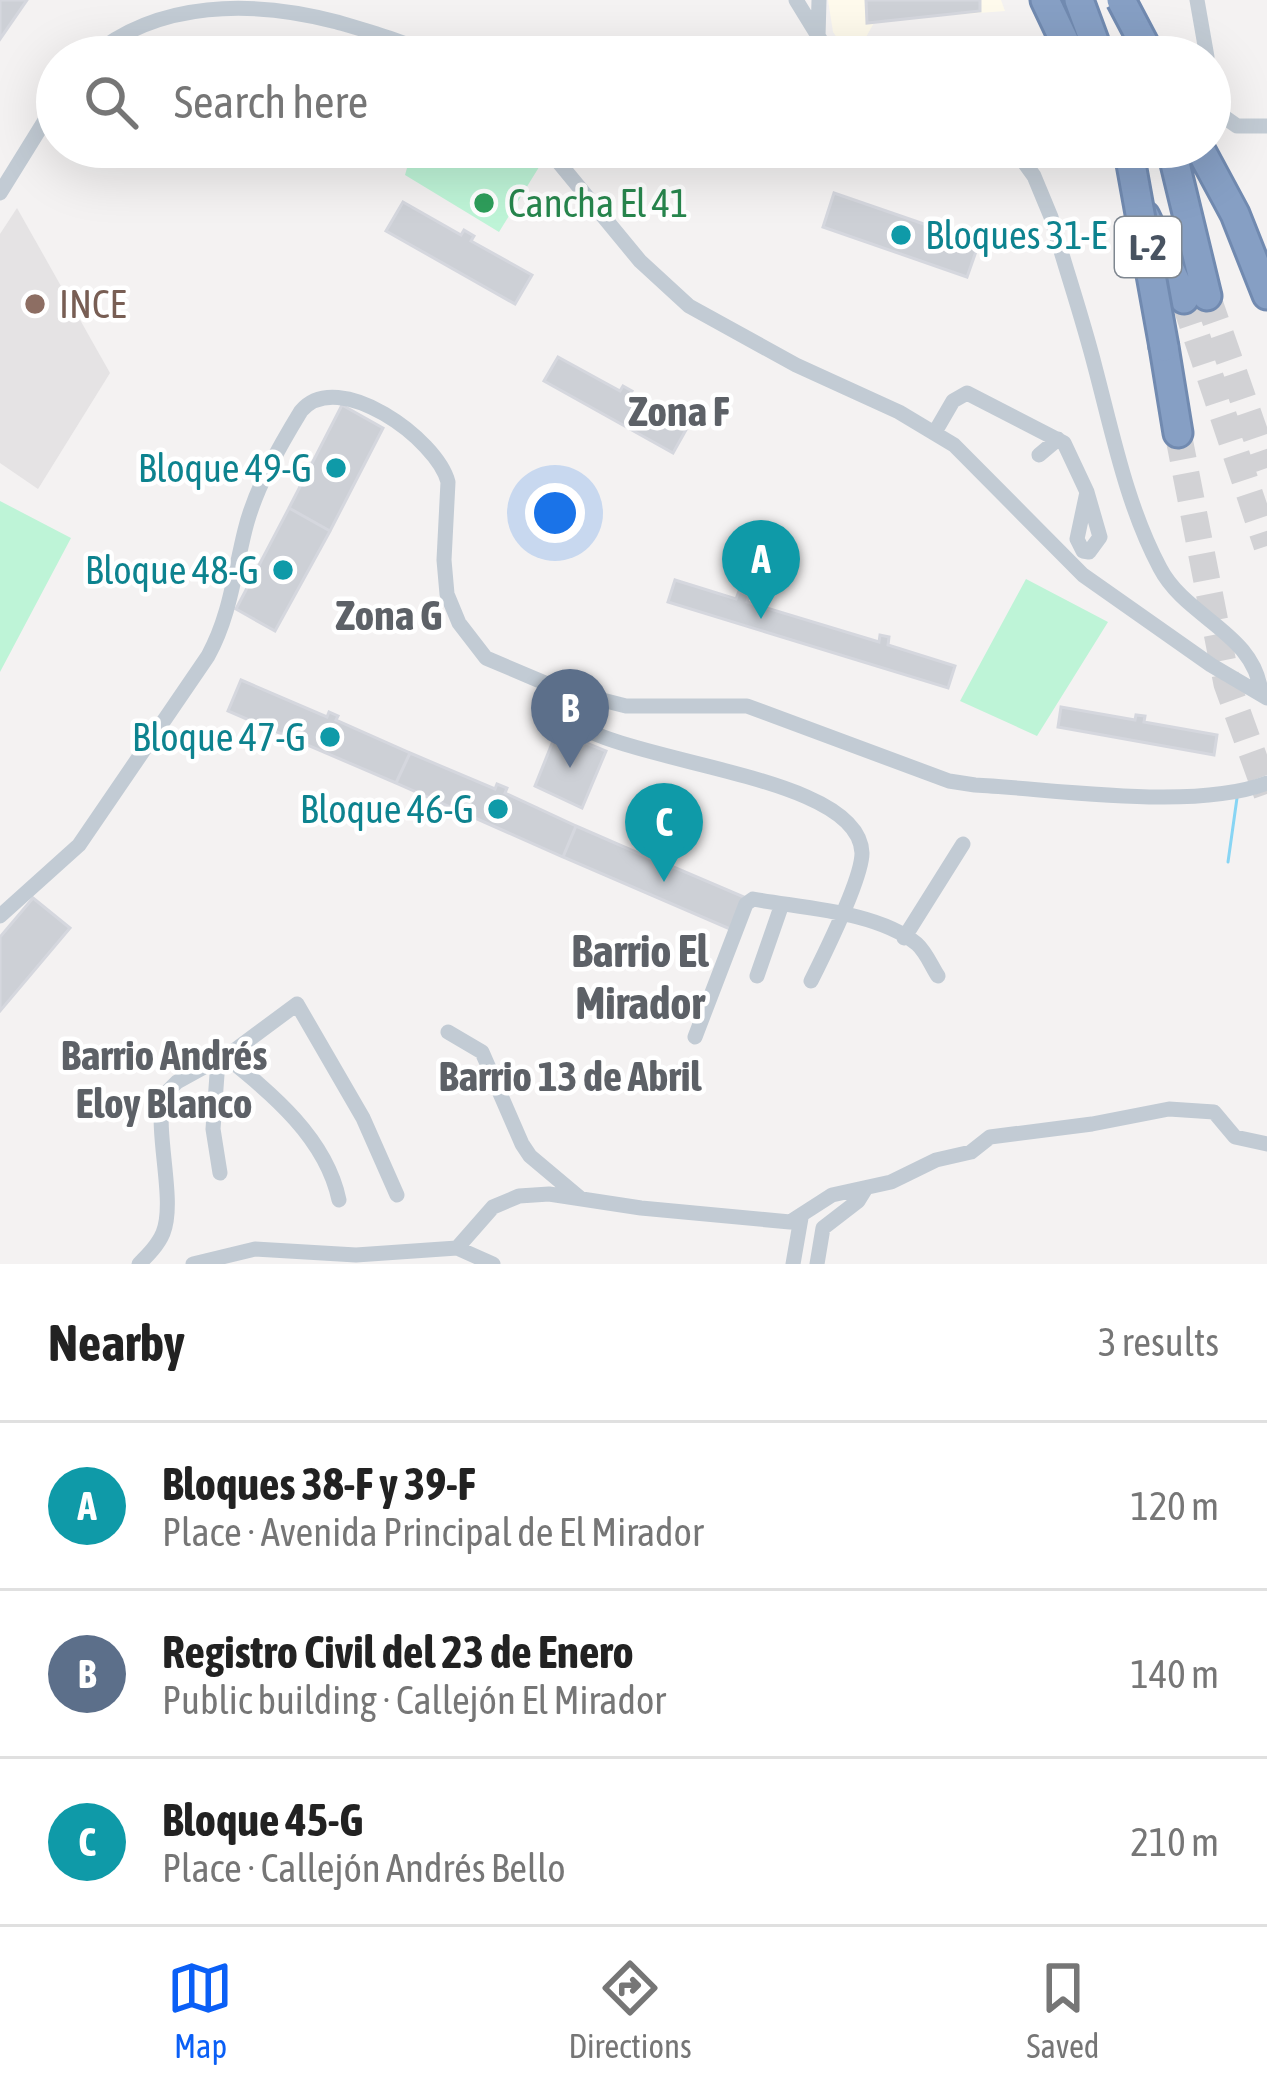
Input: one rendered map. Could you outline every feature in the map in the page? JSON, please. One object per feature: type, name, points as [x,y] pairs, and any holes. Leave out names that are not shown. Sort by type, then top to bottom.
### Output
[{"type":"highway","points":[[1045,0],[1062,36]]},
{"type":"highway","points":[[1079,0],[1092,36]]},
{"type":"highway","points":[[1121,0],[1139,36]]},
{"type":"highway","points":[[1132,0],[1143,36]]},
{"type":"highway","name":"L-2","points":[[1124,168],[1195,298],[1175,168]]},
{"type":"highway","name":"L-2","points":[[1132,168],[1178,433]]},
{"type":"highway","name":"L-2","points":[[1210,168],[1235,214],[1267,295]]},
{"type":"street","points":[[115,36],[141,20],[201,1],[236,0],[291,8],[386,36]]},
{"type":"street","points":[[796,0],[816,36]]},
{"type":"street","points":[[818,36],[819,0]]},
{"type":"street","points":[[1197,0],[1203,36]]},
{"type":"street","points":[[1231,122],[1267,126]]},
{"type":"street","points":[[0,193],[36,135]]},
{"type":"street","points":[[563,168],[640,261],[689,306],[935,432],[975,462],[1083,575],[1264,695]]},
{"type":"street","points":[[1028,168],[1051,217],[1126,485],[1152,553],[1182,599],[1228,634],[1253,662],[1264,695]]},
{"type":"street","points":[[935,432],[953,400],[967,393],[1069,448],[1087,493]]},
{"type":"street","points":[[0,916],[79,845],[208,656],[224,623],[245,530],[264,481],[301,412],[318,397],[349,399],[382,413],[435,458],[448,482],[445,580],[459,623],[486,658],[559,689],[626,706],[747,706],[949,781],[975,785],[1202,796],[1247,791],[1267,783]]},
{"type":"street","points":[[1039,455],[1058,439]]},
{"type":"street","points":[[559,689],[564,715],[592,734],[746,775],[833,810],[858,841],[862,854],[811,981]]},
{"type":"street","points":[[904,938],[963,844]]},
{"type":"street","points":[[695,1037],[746,904],[753,899],[840,911],[919,945],[938,976]]},
{"type":"street","points":[[757,976],[782,904]]},
{"type":"street","points":[[139,1264],[158,1241],[166,1221],[163,1096],[177,1082],[221,1058],[297,1004],[363,1118],[397,1195]]},
{"type":"street","points":[[448,1032],[482,1052],[530,1156],[582,1200]]},
{"type":"street","points":[[220,1173],[213,1129],[221,1058]]},
{"type":"street","points":[[221,1058],[259,1084],[326,1156],[339,1200]]},
{"type":"street","points":[[457,1248],[484,1215],[506,1199],[549,1194],[778,1223],[801,1218],[832,1195],[891,1182],[936,1160],[971,1152],[990,1137],[1169,1109],[1214,1112],[1235,1137],[1267,1144]]},
{"type":"street","points":[[817,1264],[823,1228],[858,1201],[866,1188]]},
{"type":"street","points":[[793,1264],[801,1218]]},
{"type":"street","points":[[193,1264],[255,1250],[356,1256],[457,1248],[493,1264]]},
{"type":"shaded area","points":[[828,0],[1001,0],[1005,11],[875,21],[867,36],[836,36]]},
{"type":"shaded area","name":"INCE","points":[[17,208],[110,373],[38,489],[0,463],[0,234]]},
{"type":"green space","name":"Cancha El 41","points":[[407,168],[538,168],[499,232],[405,175]]},
{"type":"green space","points":[[0,501],[71,538],[0,672]]},
{"type":"green space","points":[[1026,579],[1108,622],[1037,736],[960,701]]},
{"type":"building","points":[[0,0],[27,0],[0,39]]},
{"type":"building","points":[[866,0],[980,0],[980,11],[867,23]]},
{"type":"building","name":"Bloques 31-E","points":[[834,193],[979,243],[967,277],[823,227]]},
{"type":"building","points":[[403,202],[461,235],[464,230],[474,236],[471,241],[532,275],[515,304],[386,231]]},
{"type":"building","points":[[558,357],[620,391],[623,386],[632,391],[629,396],[687,428],[673,453],[544,381]]},
{"type":"building","name":"Bloque 49-G","points":[[342,405],[383,428],[330,531],[289,508]]},
{"type":"building","name":"Bloque 48-G","points":[[289,508],[330,531],[275,631],[236,609]]},
{"type":"building","points":[[675,580],[736,599],[739,591],[749,595],[747,602],[879,642],[880,635],[889,637],[888,645],[955,666],[948,688],[668,602]]},
{"type":"building","name":"Bloque 47-G","points":[[241,680],[327,717],[329,712],[338,716],[336,720],[410,753],[396,783],[228,711]]},
{"type":"building","points":[[1061,707],[1135,720],[1136,715],[1145,716],[1144,722],[1217,735],[1214,755],[1058,727]]},
{"type":"building","points":[[557,731],[606,751],[582,808],[535,786]]},
{"type":"building","name":"Bloque 46-G","points":[[410,753],[495,789],[497,784],[507,788],[505,793],[576,826],[563,857],[396,783]]},
{"type":"building","points":[[576,826],[661,863],[663,857],[673,862],[671,866],[744,897],[730,929],[563,857]]},
{"type":"building","points":[[33,898],[70,928],[0,1011],[0,937]]},
{"type":"waterway","points":[[1228,862],[1237,798]]},
{"type":"tunnel","points":[[1207,296],[1267,468]]},
{"type":"tunnel","points":[[1184,299],[1267,546]]},
{"type":"tunnel","points":[[1178,433],[1227,684],[1267,794]]},
{"type":"place","name":"Cancha El 41","points":[[484,203]]},
{"type":"place","name":"Bloques 31-E","points":[[901,235]]},
{"type":"place","name":"INCE","points":[[35,304]]},
{"type":"place","name":"Bloque 49-G","points":[[336,468]]},
{"type":"place","name":"Bloque 48-G","points":[[283,570]]},
{"type":"place","name":"Bloques 38-F y 39-F","points":[[761,619]]},
{"type":"place","name":"Bloque 47-G","points":[[330,737]]},
{"type":"place","name":"Registro Civil del 23 de Enero","points":[[570,768]]},
{"type":"place","name":"Bloque 46-G","points":[[498,809]]},
{"type":"place","name":"Bloque 45-G","points":[[664,882]]},
{"type":"district","name":"Zona F","points":[[679,411]]},
{"type":"district","name":"Zona G","points":[[389,615]]},
{"type":"district","name":"Barrio El Mirador","points":[[640,977]]},
{"type":"district","name":"Barrio 13 de Abril","points":[[570,1076]]},
{"type":"district","name":"Barrio Andrés Eloy Blanco","points":[[164,1079]]}]
